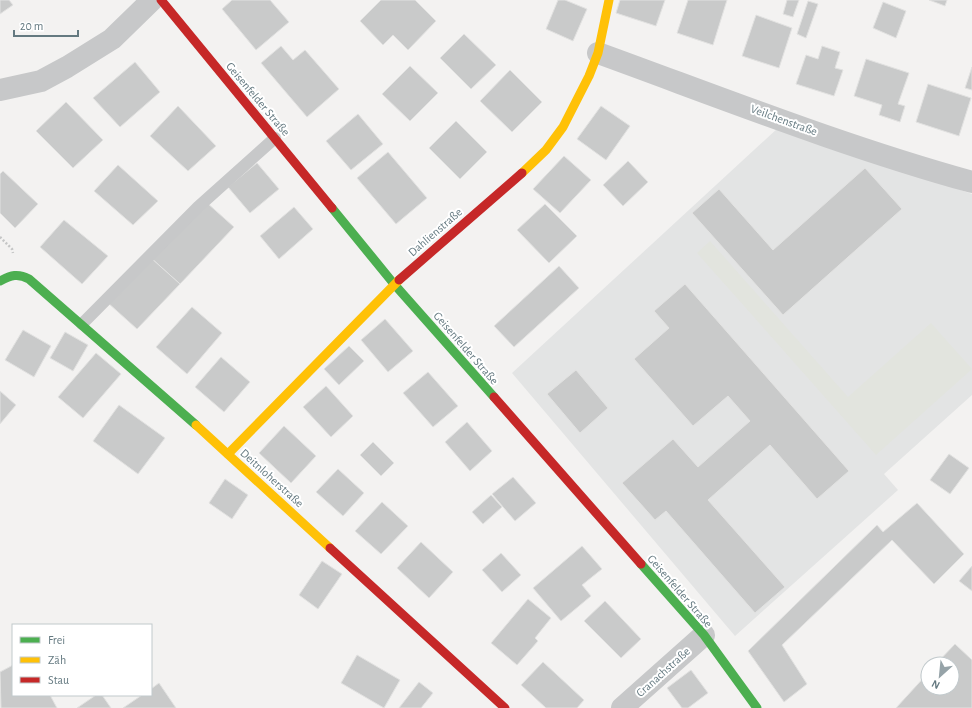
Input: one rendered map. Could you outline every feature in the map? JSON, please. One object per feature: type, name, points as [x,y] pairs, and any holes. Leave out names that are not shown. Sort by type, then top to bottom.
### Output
[{"type":"street","points":[[0,90],[41,81],[67,67],[112,39],[152,0]]},
{"type":"street","name":"Geisenfelder Straße","points":[[161,0],[394,284],[704,635],[757,708]]},
{"type":"street","name":"Dahlienstraße","points":[[228,454],[394,284],[526,170],[546,150],[563,127],[589,76],[598,53],[609,0]]},
{"type":"street","name":"Veilchenstraße","points":[[598,53],[834,138],[938,173],[972,182]]},
{"type":"street","name":"Deitnloherstraße","points":[[0,281],[8,276],[17,274],[26,276],[228,454],[505,708]]},
{"type":"street","name":"Cranachstraße","points":[[622,708],[704,635]]},
{"type":"lane","points":[[82,324],[198,207],[275,138]]},
{"type":"shaded area","points":[[779,127],[972,194],[972,395],[884,474],[898,490],[735,636],[512,373]]},
{"type":"shaded area","points":[[710,241],[848,397],[931,323],[972,369],[876,455],[697,253]]},
{"type":"building","points":[[0,0],[9,0],[13,5],[0,14]]},
{"type":"building","points":[[232,0],[270,0],[289,22],[256,50],[222,9]]},
{"type":"building","points":[[381,0],[415,0],[436,21],[408,50],[393,35],[383,45],[360,21]]},
{"type":"building","points":[[558,0],[565,0],[587,9],[573,41],[546,29]]},
{"type":"building","points":[[620,0],[665,0],[656,26],[616,13]]},
{"type":"building","points":[[688,0],[727,0],[713,45],[677,33]]},
{"type":"building","points":[[787,0],[799,0],[793,17],[783,14]]},
{"type":"building","points":[[929,0],[947,0],[945,6]]},
{"type":"building","points":[[808,1],[818,4],[806,38],[797,34]]},
{"type":"building","points":[[883,2],[906,11],[896,38],[873,28]]},
{"type":"building","points":[[756,15],[792,28],[779,68],[742,56]]},
{"type":"building","points":[[464,34],[496,65],[471,89],[440,58]]},
{"type":"building","points":[[281,46],[293,60],[305,50],[339,89],[307,117],[261,63]]},
{"type":"building","points":[[822,46],[840,52],[835,68],[843,70],[834,96],[796,84],[806,55],[818,59]]},
{"type":"building","points":[[866,59],[909,73],[898,104],[905,106],[900,122],[879,115],[882,105],[854,96]]},
{"type":"building","points":[[135,62],[160,92],[120,127],[93,98]]},
{"type":"building","points":[[410,66],[438,93],[410,121],[382,94]]},
{"type":"building","points":[[972,67],[972,90],[965,88]]},
{"type":"building","points":[[510,70],[542,102],[512,132],[480,101]]},
{"type":"building","points":[[928,84],[971,98],[959,136],[916,122]]},
{"type":"building","points":[[66,102],[103,140],[73,168],[36,131]]},
{"type":"building","points":[[178,106],[216,146],[188,171],[150,136]]},
{"type":"building","points":[[601,106],[630,126],[606,160],[577,139]]},
{"type":"building","points":[[358,114],[383,144],[351,170],[326,141]]},
{"type":"building","points":[[456,121],[487,152],[460,179],[429,148]]},
{"type":"building","points":[[388,152],[427,198],[396,224],[357,178]]},
{"type":"building","points":[[564,156],[591,180],[560,213],[533,189]]},
{"type":"building","points":[[628,161],[648,182],[623,206],[603,185]]},
{"type":"building","points":[[257,163],[279,189],[250,213],[228,187]]},
{"type":"building","points":[[118,165],[158,201],[133,225],[94,191]]},
{"type":"building","points":[[865,168],[902,209],[783,315],[692,213],[719,189],[773,250]]},
{"type":"building","points":[[3,171],[38,204],[15,228],[0,213],[0,174]]},
{"type":"building","points":[[206,202],[234,227],[180,284],[151,258]]},
{"type":"building","points":[[545,204],[577,236],[549,263],[517,230]]},
{"type":"building","points":[[294,207],[313,229],[279,259],[260,236]]},
{"type":"building","points":[[64,220],[108,256],[82,284],[40,247]]},
{"type":"building","points":[[151,258],[180,284],[137,329],[107,302]]},
{"type":"building","points":[[559,266],[579,288],[514,347],[494,326]]},
{"type":"building","points":[[685,284],[849,471],[817,499],[770,445],[708,500],[785,587],[755,613],[666,511],[655,520],[622,483],[673,439],[698,467],[750,421],[728,396],[693,426],[634,359],[669,328],[654,311]]},
{"type":"building","points":[[192,307],[222,333],[187,374],[156,347]]},
{"type":"building","points":[[385,319],[413,351],[388,372],[361,340]]},
{"type":"building","points":[[23,330],[51,346],[34,377],[5,360]]},
{"type":"building","points":[[65,332],[88,345],[73,371],[50,358]]},
{"type":"building","points":[[349,346],[364,361],[339,385],[324,369]]},
{"type":"building","points":[[96,353],[121,374],[83,418],[58,397]]},
{"type":"building","points":[[221,357],[250,382],[224,412],[195,387]]},
{"type":"building","points":[[576,370],[608,408],[580,433],[547,394]]},
{"type":"building","points":[[428,372],[458,406],[433,427],[403,393]]},
{"type":"building","points":[[326,386],[353,416],[331,437],[303,407]]},
{"type":"building","points":[[0,391],[16,405],[0,424]]},
{"type":"building","points":[[119,405],[165,438],[138,474],[93,441]]},
{"type":"building","points":[[467,422],[492,451],[470,471],[445,442]]},
{"type":"building","points":[[284,426],[316,456],[291,483],[259,453]]},
{"type":"building","points":[[373,442],[394,463],[381,476],[360,455]]},
{"type":"building","points":[[949,454],[969,468],[950,494],[930,480]]},
{"type":"building","points":[[338,469],[364,493],[343,516],[316,492]]},
{"type":"building","points":[[513,477],[536,503],[515,521],[492,494]]},
{"type":"building","points":[[225,479],[248,495],[232,519],[209,503]]},
{"type":"building","points":[[491,495],[502,507],[483,524],[472,512]]},
{"type":"building","points":[[382,502],[408,526],[381,554],[355,531]]},
{"type":"building","points":[[917,503],[964,554],[934,584],[892,540],[782,645],[807,684],[784,702],[748,651],[877,525],[883,532]]},
{"type":"building","points":[[421,542],[453,572],[429,598],[397,568]]},
{"type":"building","points":[[582,546],[602,569],[582,585],[591,596],[561,621],[533,588]]},
{"type":"building","points":[[501,553],[521,575],[502,592],[482,570]]},
{"type":"building","points":[[322,561],[342,574],[318,609],[299,595]]},
{"type":"building","points":[[972,566],[972,591],[959,581]]},
{"type":"building","points":[[528,599],[551,618],[535,638],[538,641],[517,665],[491,643]]},
{"type":"building","points":[[605,601],[641,639],[621,658],[584,621]]},
{"type":"building","points":[[955,644],[972,660],[972,708],[896,708],[920,682],[920,696],[960,696],[960,656],[944,656]]},
{"type":"building","points":[[357,655],[400,680],[384,708],[341,683]]},
{"type":"building","points":[[543,662],[584,700],[577,708],[546,708],[521,685]]},
{"type":"building","points":[[12,666],[12,696],[51,696],[57,708],[1,708],[0,672]]},
{"type":"building","points":[[691,670],[708,693],[688,708],[682,708],[667,688]]},
{"type":"building","points":[[419,682],[433,693],[421,708],[399,708]]},
{"type":"building","points":[[159,683],[176,708],[123,708],[141,696],[152,696],[152,688]]},
{"type":"building","points":[[95,696],[103,696],[111,708],[77,708]]},
{"type":"traffic: fast","points":[[332,208],[394,284],[494,397]]},
{"type":"traffic: fast","points":[[0,281],[8,277],[18,275],[29,279],[196,425]]},
{"type":"traffic: fast","points":[[641,564],[704,635],[757,708]]},
{"type":"traffic: slow","points":[[522,173],[546,150],[563,127],[589,76],[598,53],[609,0]]},
{"type":"traffic: slow","points":[[228,454],[399,280]]},
{"type":"traffic: slow","points":[[196,425],[330,548]]},
{"type":"traffic: jam","points":[[161,0],[332,208]]},
{"type":"traffic: jam","points":[[399,280],[522,173]]},
{"type":"traffic: jam","points":[[494,397],[641,564]]},
{"type":"traffic: jam","points":[[330,548],[505,708]]}]
